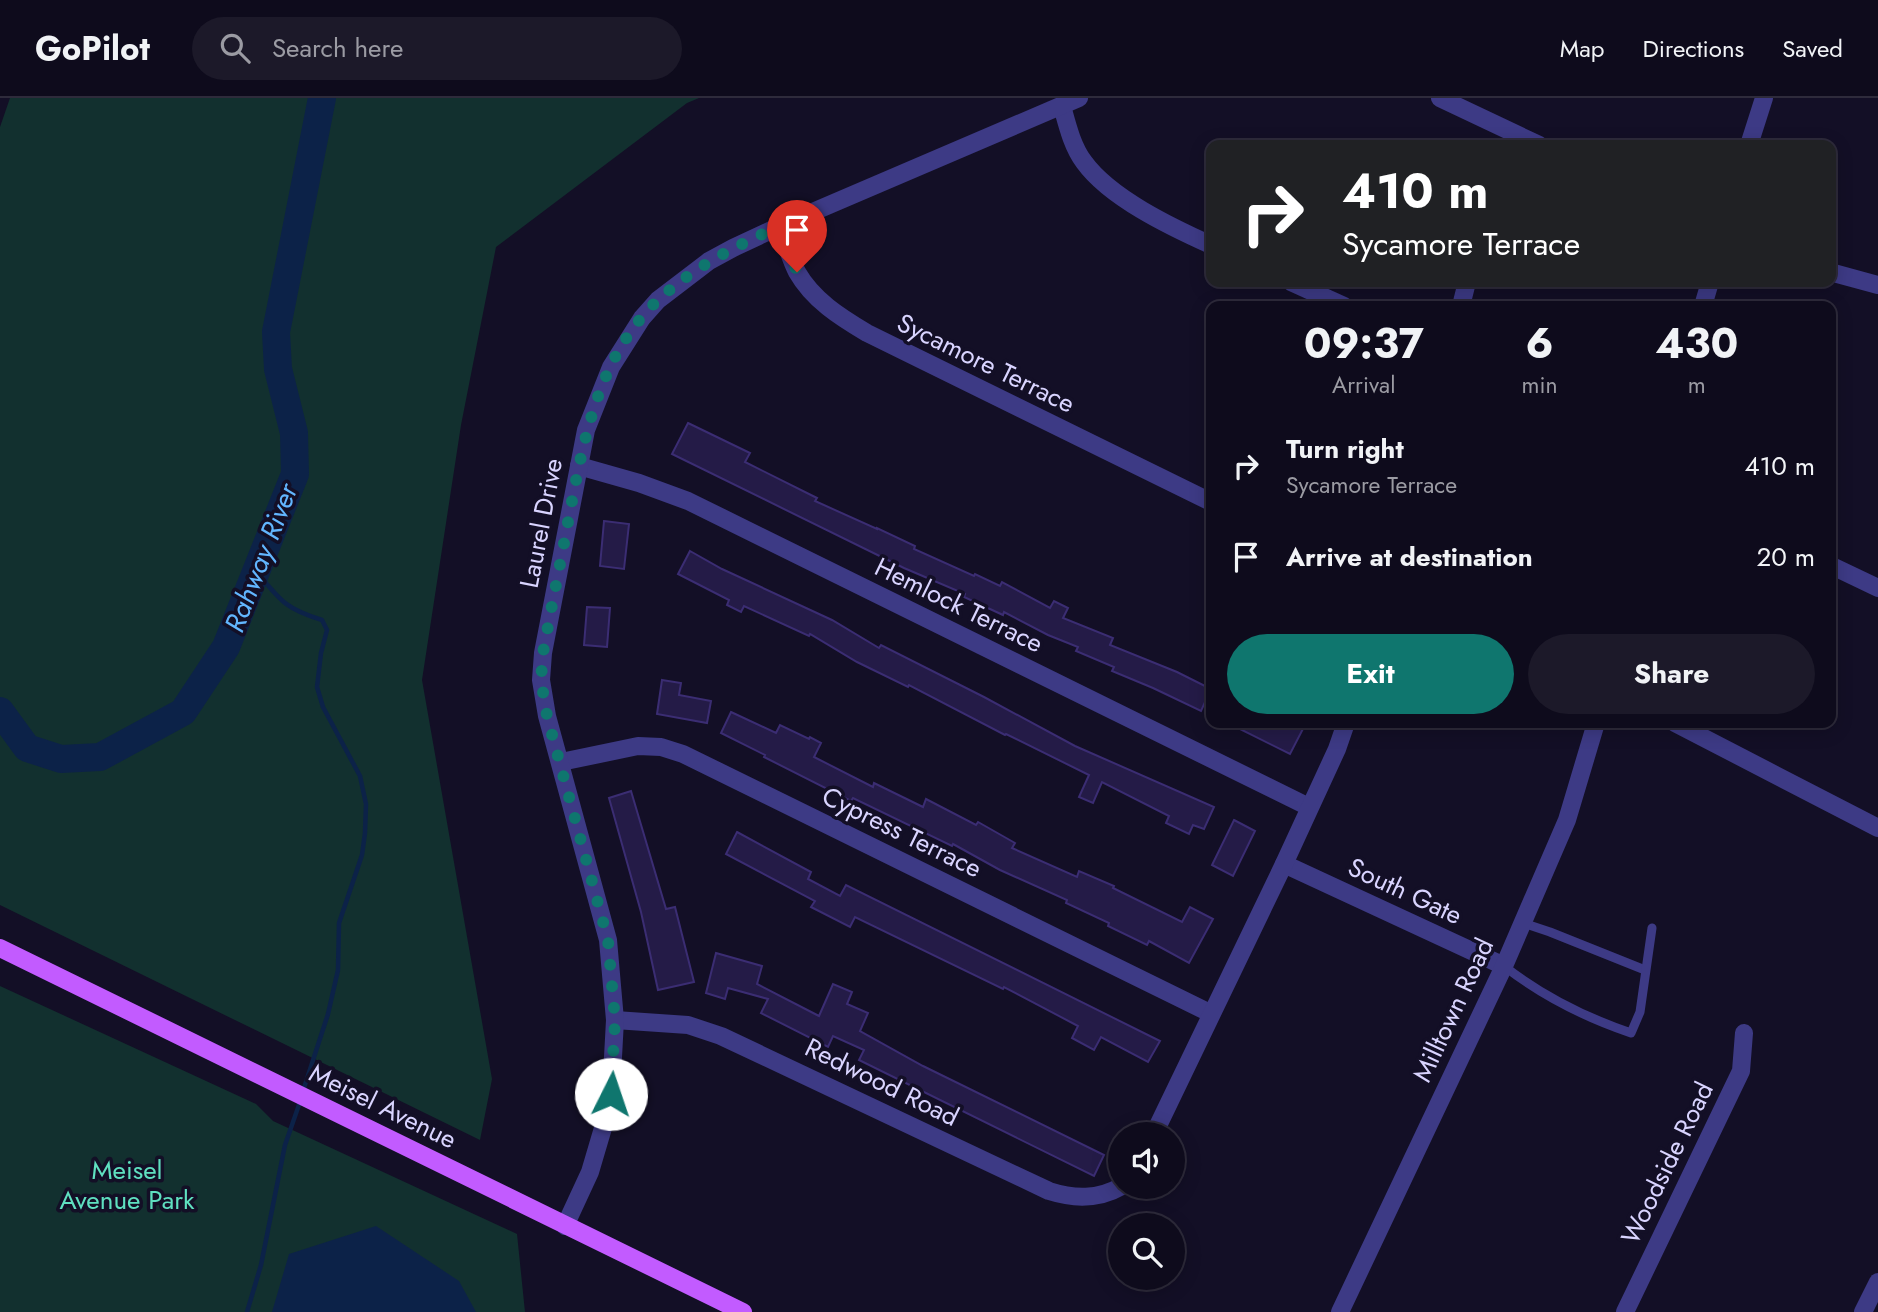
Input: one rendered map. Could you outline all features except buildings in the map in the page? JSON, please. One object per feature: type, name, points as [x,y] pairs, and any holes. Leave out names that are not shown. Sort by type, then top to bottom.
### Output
[{"type":"main road","name":"Meisel Avenue","points":[[0,948],[279,1083],[732,1310]]},
{"type":"street","name":"Laurel Drive","points":[[565,1226],[590,1172],[603,1128],[611,1094],[615,1020],[608,940],[547,716],[541,680],[543,653],[586,430],[611,367],[642,318],[658,300],[709,261],[780,226],[1079,98]]},
{"type":"street","points":[[1440,98],[1515,140]]},
{"type":"street","points":[[1751,140],[1764,98]]},
{"type":"street","points":[[1062,106],[1072,139],[1084,162],[1111,188],[1135,206],[1206,242]]},
{"type":"street","name":"Sycamore Terrace","points":[[780,226],[797,272],[818,299],[838,315],[867,333],[1206,500]]},
{"type":"street","points":[[1836,274],[1878,285]]},
{"type":"street","points":[[1302,287],[1333,301]]},
{"type":"street","name":"Hemlock Terrace","points":[[579,466],[639,483],[688,501],[1309,807]]},
{"type":"street","points":[[1836,568],[1878,588]]},
{"type":"street","points":[[1160,1122],[1284,864],[1344,728]]},
{"type":"street","name":"Milltown Road","points":[[1340,1312],[1504,967],[1567,820],[1595,728]]},
{"type":"street","points":[[1685,728],[1878,828]]},
{"type":"street","name":"Cypress Terrace","points":[[561,762],[638,746],[661,747],[683,754],[1210,1013]]},
{"type":"street","name":"South Gate","points":[[1284,864],[1504,967]]},
{"type":"street","name":"Redwood Road","points":[[615,1020],[688,1025],[721,1036],[1049,1191],[1082,1198],[1108,1192]]},
{"type":"street","name":"Woodside Road","points":[[1625,1312],[1741,1071],[1744,1033]]},
{"type":"street","points":[[1863,1312],[1878,1282]]},
{"type":"lane","points":[[1522,923],[1645,971]]},
{"type":"lane","points":[[1504,967],[1525,983],[1602,1023],[1631,1033],[1640,1012],[1651,928]]},
{"type":"green space","points":[[10,98],[699,98],[687,103],[496,247],[461,425],[422,680],[492,1079],[480,1140],[0,905],[0,127]]},
{"type":"green space","name":"Meisel Avenue Park","points":[[0,986],[256,1104],[273,1121],[517,1234],[525,1312],[0,1312]]},
{"type":"water","points":[[376,1226],[459,1281],[476,1312],[272,1312],[289,1254]]},
{"type":"waterway","name":"Rahway River","points":[[0,711],[27,748],[61,759],[100,757],[183,712],[226,647],[295,474],[294,433],[278,369],[276,332],[322,98]]},
{"type":"waterway","points":[[256,571],[284,602],[299,612],[322,620],[327,630],[317,687],[323,707],[360,776],[366,804],[362,855],[339,923],[338,970],[328,1014],[303,1091]]},
{"type":"waterway","points":[[247,1312],[261,1265],[285,1145],[301,1099]]},
{"type":"route","points":[[611,1094],[615,1020],[608,940],[547,716],[541,680],[543,653],[586,430],[611,367],[625,342],[658,300],[683,280],[709,261],[780,226],[797,272]]}]
